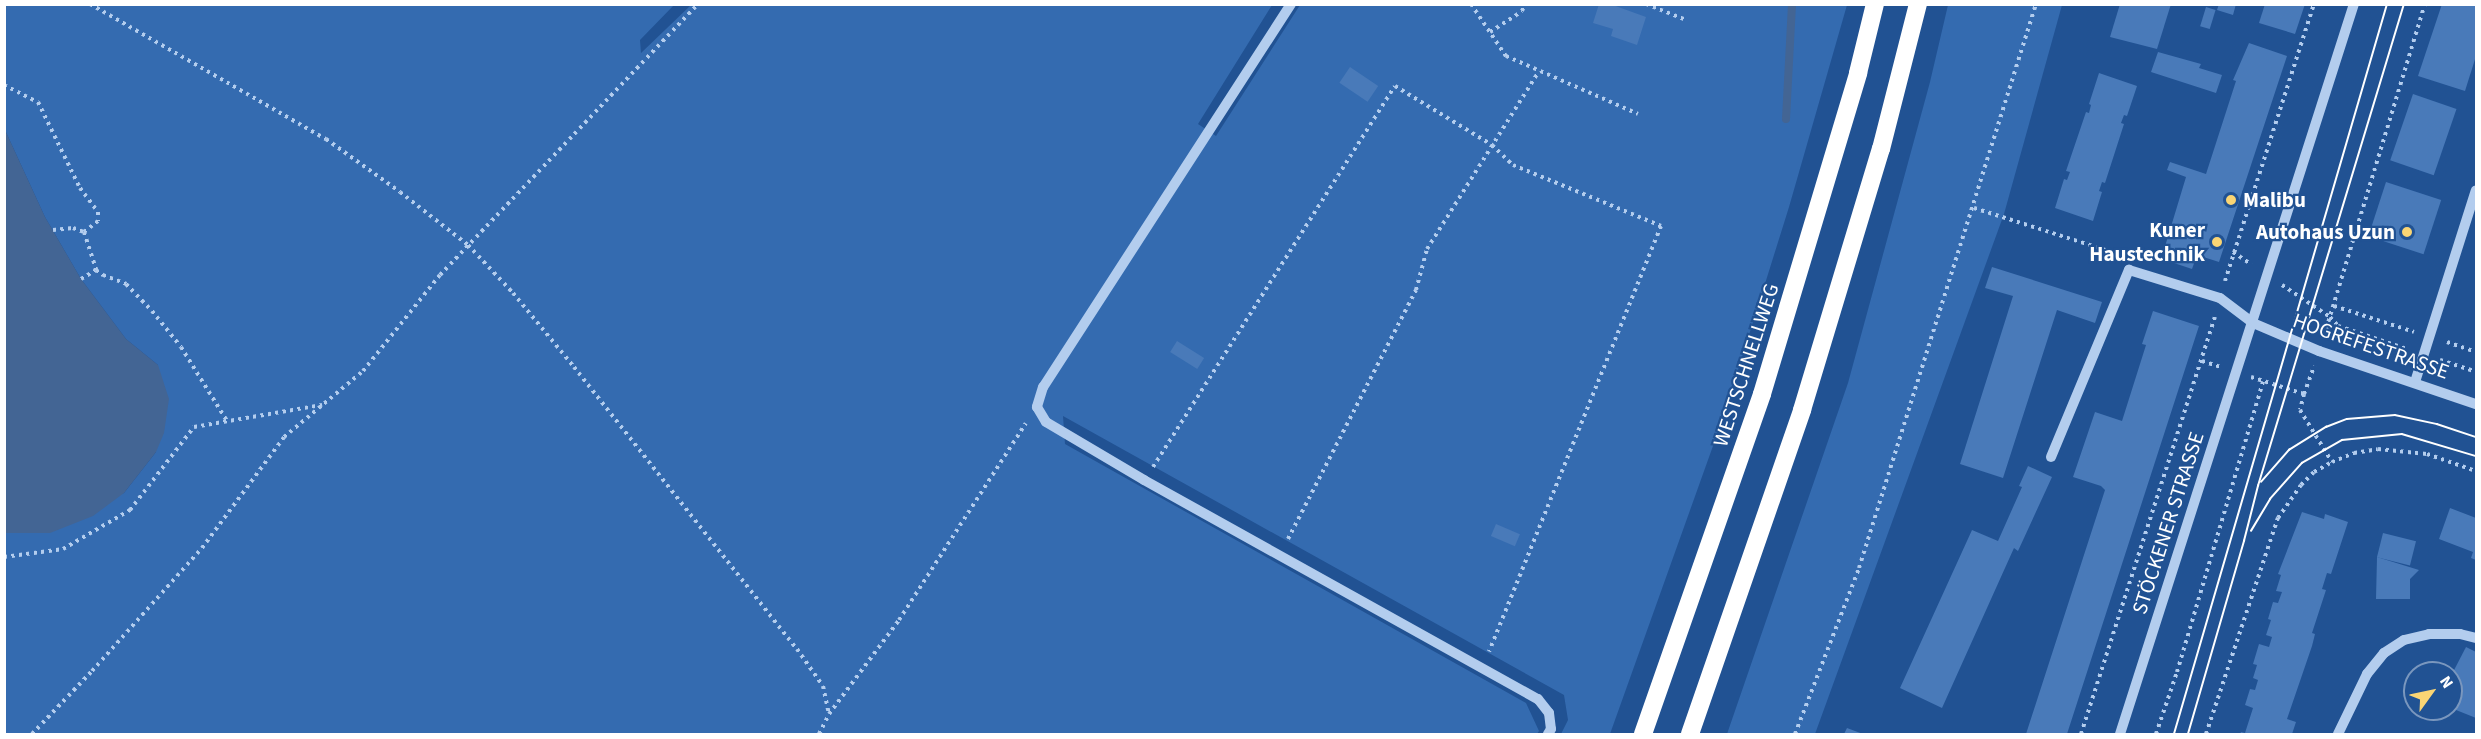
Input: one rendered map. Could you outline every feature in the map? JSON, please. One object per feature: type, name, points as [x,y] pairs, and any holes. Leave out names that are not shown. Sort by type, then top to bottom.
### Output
[{"type":"highway","name":"WESTSCHNELLWEG","points":[[1643,735],[1762,394],[1858,73],[1875,4]]},
{"type":"highway","points":[[1690,735],[1802,410],[1881,149],[1918,4]]},
{"type":"street","points":[[1291,4],[1043,387],[1037,406],[1046,422],[1144,480],[1281,554],[1538,699],[1549,713],[1551,729],[1548,735]]},
{"type":"street","name":"STÖCKENER STRASSE","points":[[2120,735],[2354,4]]},
{"type":"street","points":[[2415,382],[2476,190]]},
{"type":"street","points":[[2051,458],[2129,270],[2220,298],[2253,323]]},
{"type":"street","name":"HOGREFESTRASSE","points":[[2253,323],[2319,351],[2476,404]]},
{"type":"street","points":[[2338,735],[2367,674],[2384,653],[2404,639],[2429,634],[2460,634],[2476,638]]},
{"type":"path","points":[[90,4],[327,140],[400,192],[468,246],[513,293],[574,367],[790,640],[823,686],[829,714]]},
{"type":"path","points":[[32,735],[202,548],[284,437],[363,371],[440,275],[698,4]]},
{"type":"path","points":[[1472,4],[1506,56],[1638,114]]},
{"type":"path","points":[[1490,32],[1522,11],[1525,4]]},
{"type":"path","points":[[1646,4],[1686,21]]},
{"type":"path","points":[[1795,735],[1859,568],[1974,208],[2036,4]]},
{"type":"path","points":[[2081,735],[2314,4]]},
{"type":"path","points":[[2425,4],[2330,317],[2338,326],[2476,372]]},
{"type":"path","points":[[1281,554],[1416,290],[1427,249],[1539,71]]},
{"type":"path","points":[[4,85],[38,102],[80,188],[98,212],[98,221],[84,232]]},
{"type":"path","points":[[1144,480],[1395,86],[1492,146],[1514,165],[1661,226],[1493,644],[1480,666]]},
{"type":"path","points":[[1974,208],[2127,257],[2129,270]]},
{"type":"path","points":[[53,230],[73,228],[84,232]]},
{"type":"path","points":[[84,232],[96,270],[126,284],[152,310],[181,347],[227,421]]},
{"type":"path","points":[[81,279],[96,270]]},
{"type":"path","points":[[2334,306],[2476,352]]},
{"type":"path","points":[[2156,735],[2177,672],[2263,381]]},
{"type":"path","points":[[2304,394],[2300,410],[2332,462]]},
{"type":"path","points":[[4,557],[63,549],[130,510],[194,427],[322,405]]},
{"type":"path","points":[[820,734],[829,714],[898,620],[1037,406]]},
{"type":"path","points":[[2206,735],[2278,518],[2301,485],[2314,472],[2332,462],[2362,452],[2403,451],[2427,454],[2476,471]]},
{"type":"shaded area","points":[[4,5],[674,5],[640,40],[641,53],[691,5],[1272,5],[1198,124],[1216,136],[1300,5],[1847,5],[1789,207],[1723,418],[1610,734],[1561,734],[1568,720],[1564,695],[1063,416],[1065,444],[1526,703],[1539,731],[1537,734],[5,734],[5,533],[14,532],[124,493],[156,452],[158,365],[126,339],[81,279],[45,217],[5,130]]},
{"type":"shaded area","points":[[1948,5],[2062,5],[2004,214],[1815,734],[1727,734],[1848,383],[1930,82]]},
{"type":"shaded area","points":[[5,130],[45,217],[81,279],[126,339],[158,365],[169,399],[164,433],[156,452],[124,493],[93,516],[50,533],[5,533]]},
{"type":"building","points":[[1599,4],[1610,4],[1646,17],[1637,45],[1611,36],[1613,29],[1593,23]]},
{"type":"building","points":[[2120,4],[2171,4],[2157,49],[2110,37]]},
{"type":"building","points":[[2219,4],[2236,4],[2233,15],[2217,10]]},
{"type":"building","points":[[2265,4],[2305,4],[2295,34],[2259,23]]},
{"type":"building","points":[[2442,4],[2476,4],[2476,56],[2465,91],[2418,76]]},
{"type":"building","points":[[2206,7],[2216,10],[2210,29],[2200,26]]},
{"type":"building","points":[[2249,43],[2287,56],[2219,262],[2197,255],[2192,269],[2165,260],[2163,253],[2186,177],[2167,170],[2170,162],[2206,174],[2236,81],[2233,80]]},
{"type":"building","points":[[2158,52],[2201,64],[2199,68],[2222,75],[2216,93],[2151,72]]},
{"type":"building","points":[[1350,67],[1378,86],[1368,102],[1339,83]]},
{"type":"building","points":[[2099,73],[2137,86],[2127,116],[2124,115],[2121,123],[2124,124],[2105,183],[2102,182],[2099,191],[2102,192],[2093,221],[2055,208],[2064,179],[2067,180],[2070,172],[2066,171],[2086,112],[2089,113],[2091,105],[2089,104]]},
{"type":"building","points":[[2413,94],[2456,109],[2434,175],[2390,160]]},
{"type":"building","points":[[2386,182],[2441,200],[2424,254],[2368,236]]},
{"type":"building","points":[[1992,267],[2102,302],[2095,323],[2057,310],[2003,478],[1960,464],[2013,296],[1985,288]]},
{"type":"building","points":[[2153,311],[2199,326],[2067,734],[2026,734],[2105,490],[2101,486],[2073,477],[2095,412],[2122,421],[2146,345],[2142,344]]},
{"type":"building","points":[[1177,341],[1204,358],[1197,369],[1170,352]]},
{"type":"building","points":[[2028,466],[2052,477],[2018,551],[2014,548],[1942,708],[1900,688],[1972,530],[1998,541],[2022,487],[2019,486]]},
{"type":"building","points":[[2450,508],[2476,518],[2476,560],[2471,558],[2473,552],[2439,539]]},
{"type":"building","points":[[2302,512],[2324,519],[2325,514],[2348,522],[2331,574],[2327,573],[2322,589],[2326,590],[2312,633],[2315,634],[2312,646],[2287,719],[2296,722],[2292,734],[2240,734],[2245,733],[2253,708],[2245,705],[2250,689],[2255,690],[2258,680],[2253,678],[2257,665],[2253,664],[2259,644],[2269,647],[2272,637],[2266,635],[2273,602],[2278,603],[2282,592],[2276,591],[2281,575],[2278,574]]},
{"type":"building","points":[[1496,524],[1520,534],[1515,546],[1491,536]]},
{"type":"building","points":[[2383,533],[2416,541],[2410,565],[2377,557]]},
{"type":"building","points":[[2377,557],[2419,570],[2410,579],[2410,599],[2376,599]]},
{"type":"building","points":[[2466,647],[2476,652],[2476,718],[2463,713],[2463,661],[2459,661]]},
{"type":"building","points":[[1847,728],[1863,734],[1844,734]]},
{"type":"waterway","points":[[1786,119],[1792,4]]},
{"type":"tram line","points":[[2174,734],[2387,4]]},
{"type":"tram line","points":[[2188,734],[2258,486],[2404,4]]},
{"type":"tram line","points":[[2261,482],[2289,450],[2326,427],[2347,419],[2395,415],[2437,424],[2476,437]]},
{"type":"tram line","points":[[2251,531],[2270,499],[2302,463],[2342,440],[2402,434],[2476,456]]},
{"type":"place","name":"Malibu","points":[[2231,200]]},
{"type":"place","name":"Autohaus Uzun","points":[[2407,232]]},
{"type":"place","name":"Kuner Haustechnik","points":[[2217,242]]}]
